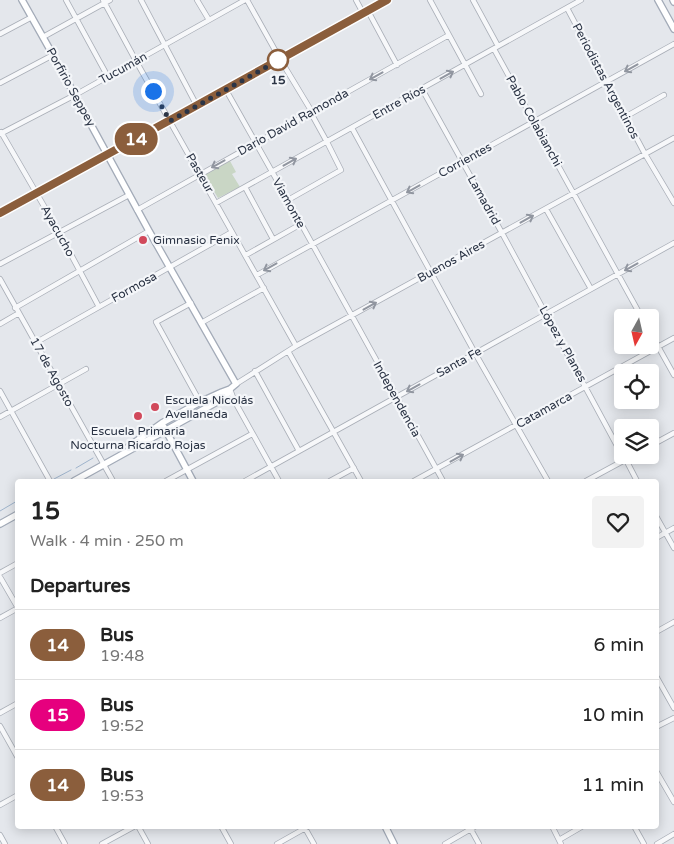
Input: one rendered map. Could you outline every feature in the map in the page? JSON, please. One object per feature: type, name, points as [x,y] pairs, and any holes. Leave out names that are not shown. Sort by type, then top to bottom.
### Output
[{"type":"main road","name":"Porfirio Seppey","points":[[22,0],[137,210],[236,384]]},
{"type":"main road","points":[[658,0],[674,28]]},
{"type":"main road","name":"Buenos Aires","points":[[78,479],[226,397],[236,384]]},
{"type":"main road","name":"Buenos Aires","points":[[104,464],[162,423],[200,402],[230,390]]},
{"type":"main road","points":[[162,423],[192,479]]},
{"type":"main road","points":[[0,524],[15,516]]},
{"type":"main road","points":[[386,829],[394,844]]},
{"type":"street","points":[[66,0],[108,77]]},
{"type":"street","points":[[43,37],[110,0]]},
{"type":"street","points":[[141,0],[197,106]]},
{"type":"street","points":[[197,0],[208,20]]},
{"type":"street","points":[[246,0],[312,113],[341,170],[288,200]]},
{"type":"street","name":"Tucumán","points":[[0,132],[75,95],[246,0]]},
{"type":"street","points":[[356,0],[366,12],[397,64]]},
{"type":"street","points":[[0,213],[387,0]]},
{"type":"street","points":[[430,0],[481,94]]},
{"type":"street","name":"Pablo Colabianchi","points":[[472,0],[534,122],[637,309]]},
{"type":"street","name":"Entre Ríos","points":[[216,202],[580,0]]},
{"type":"street","name":"Pasteur","points":[[104,2],[296,346]]},
{"type":"street","name":"Periodistas Argentinos","points":[[567,8],[645,154],[674,203]]},
{"type":"street","points":[[0,34],[32,17]]},
{"type":"street","name":"Darío David Ramonda","points":[[137,210],[449,35]]},
{"type":"street","name":"Corrientes","points":[[257,275],[674,44]]},
{"type":"street","points":[[0,83],[53,55]]},
{"type":"street","name":"Lamadrid","points":[[422,89],[502,233]]},
{"type":"street","name":"Viamonte","points":[[226,90],[351,316]]},
{"type":"street","points":[[625,117],[664,95]]},
{"type":"street","points":[[352,128],[475,353],[547,479]]},
{"type":"street","name":"Ayacucho","points":[[0,132],[59,232],[99,307]]},
{"type":"street","name":"Buenos Aires","points":[[236,384],[296,346],[674,138]]},
{"type":"street","points":[[245,187],[273,239]]},
{"type":"street","points":[[0,264],[129,195]]},
{"type":"street","points":[[546,208],[591,289]]},
{"type":"street","points":[[246,255],[301,224]]},
{"type":"street","points":[[16,308],[149,231]]},
{"type":"street","name":"Formosa","points":[[35,343],[232,232]]},
{"type":"street","name":"López y Planes","points":[[502,233],[614,438]]},
{"type":"street","name":"Santa Fe","points":[[249,479],[674,243]]},
{"type":"street","name":"17 de Agosto","points":[[0,280],[112,479]]},
{"type":"street","points":[[201,322],[264,288]]},
{"type":"street","points":[[190,303],[156,322],[200,402]]},
{"type":"street","points":[[0,324],[19,313]]},
{"type":"street","name":"Independencia","points":[[351,316],[443,479]]},
{"type":"street","name":"Catamarca","points":[[659,346],[674,338]]},
{"type":"street","points":[[659,349],[674,375]]},
{"type":"street","points":[[288,351],[360,479]]},
{"type":"street","name":"Catamarca","points":[[418,479],[645,354]]},
{"type":"street","points":[[0,417],[86,369]]},
{"type":"street","points":[[255,372],[299,451]]},
{"type":"street","points":[[230,390],[278,479]]},
{"type":"street","points":[[0,391],[49,479]]},
{"type":"street","points":[[659,441],[674,433]]},
{"type":"street","points":[[170,479],[252,434]]},
{"type":"street","points":[[589,479],[614,463]]},
{"type":"street","name":"López y Planes","points":[[628,464],[636,479]]},
{"type":"street","points":[[334,479],[354,468]]},
{"type":"street","points":[[659,521],[674,548]]},
{"type":"street","points":[[659,536],[674,528]]},
{"type":"street","points":[[0,573],[15,565]]},
{"type":"street","points":[[0,577],[15,603]]},
{"type":"street","points":[[0,618],[15,610]]},
{"type":"street","points":[[659,630],[674,622]]},
{"type":"street","points":[[659,681],[674,708]]},
{"type":"street","points":[[0,713],[15,705]]},
{"type":"street","points":[[659,726],[674,718]]},
{"type":"street","points":[[0,726],[15,753]]},
{"type":"street","points":[[659,776],[674,802]]},
{"type":"street","points":[[0,805],[15,797]]},
{"type":"street","points":[[57,829],[65,844]]},
{"type":"street","points":[[102,844],[130,829]]},
{"type":"street","points":[[138,829],[148,844]]},
{"type":"street","points":[[223,829],[231,844]]},
{"type":"street","points":[[277,844],[303,829]]},
{"type":"street","points":[[307,829],[314,844]]},
{"type":"street","points":[[445,844],[468,829]]},
{"type":"street","points":[[471,829],[479,844]]},
{"type":"street","points":[[554,829],[560,842],[578,829]]},
{"type":"street","points":[[636,829],[644,844]]},
{"type":"street","points":[[0,835],[5,844]]},
{"type":"street","points":[[657,844],[673,836]]},
{"type":"green space","points":[[230,161],[236,172],[232,174],[240,187],[218,198],[205,176]]},
{"type":"waterway","points":[[76,468],[93,458]]},
{"type":"waterway","points":[[54,479],[71,470]]},
{"type":"waterway","points":[[0,511],[15,502]]},
{"type":"bus line","name":"14","points":[[0,213],[387,0]]},
{"type":"place","name":"15","points":[[278,60]]},
{"type":"place","name":"Gimnasio Fenix","points":[[143,240]]},
{"type":"place","name":"Escuela Nicolás Avellaneda","points":[[155,407]]},
{"type":"place","name":"Escuela Primaria Nocturna Ricardo Rojas","points":[[138,416]]},
{"type":"route","points":[[153,91],[170,121],[278,60]]}]
